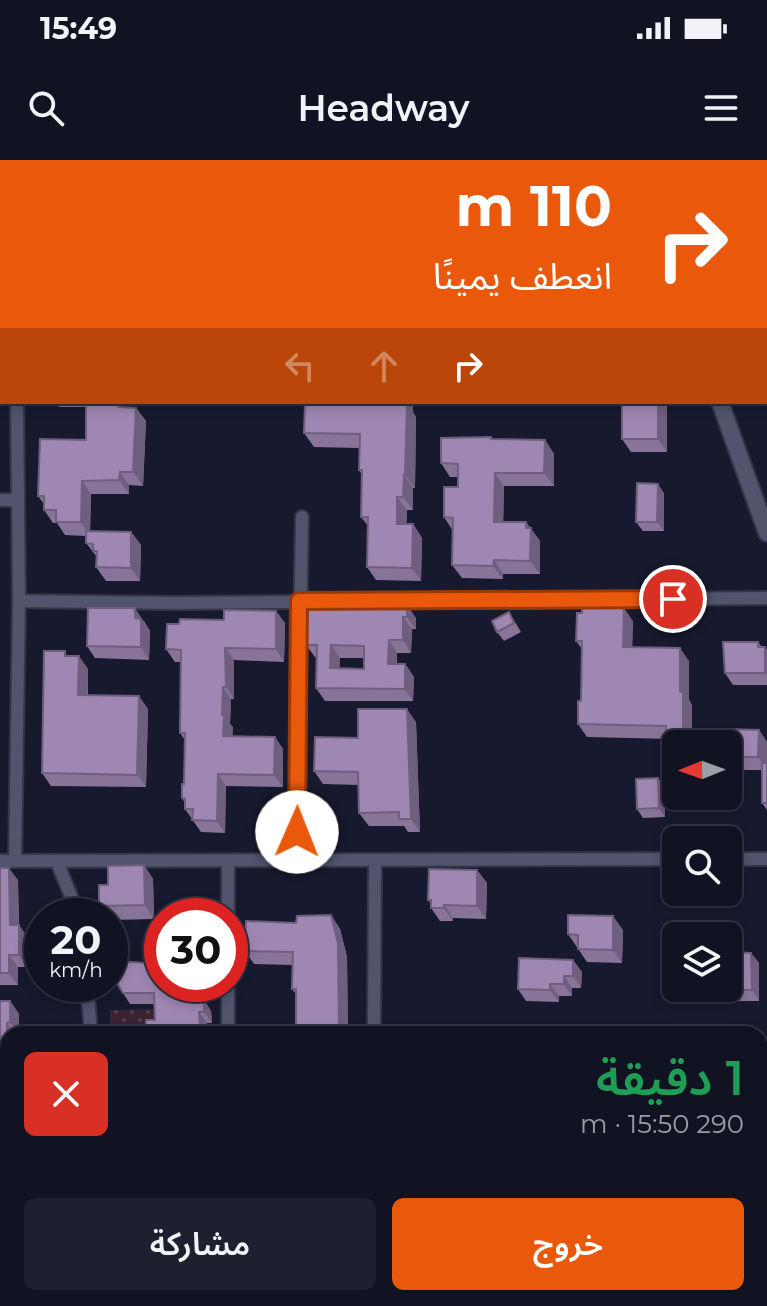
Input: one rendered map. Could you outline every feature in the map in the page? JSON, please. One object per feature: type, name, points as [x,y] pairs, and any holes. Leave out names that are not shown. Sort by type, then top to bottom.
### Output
[{"type":"street","points":[[15,861],[19,601],[17,404]]},
{"type":"street","points":[[721,404],[767,533]]},
{"type":"street","points":[[0,500],[18,500]]},
{"type":"street","points":[[296,861],[302,517]]},
{"type":"street","points":[[19,601],[767,598]]},
{"type":"street","points":[[0,861],[662,859]]},
{"type":"street","points":[[742,859],[767,859]]},
{"type":"street","points":[[228,861],[228,898]]},
{"type":"street","points":[[374,1026],[375,861]]},
{"type":"street","points":[[57,862],[72,898]]},
{"type":"street","points":[[88,1002],[90,1026]]},
{"type":"street","points":[[228,1002],[228,1026]]},
{"type":"shaded area","points":[[160,1009],[154,1026],[110,1026],[110,1010]]},
{"type":"building","points":[[86,404],[118,404],[118,407],[136,408],[133,472],[120,472],[119,480],[82,481],[81,522],[56,522],[56,510],[44,510],[44,496],[38,496],[40,439],[86,440]]},
{"type":"building","points":[[305,404],[407,404],[405,475],[403,497],[397,497],[397,524],[413,524],[412,568],[367,567],[368,517],[361,517],[360,434],[304,433]]},
{"type":"building","points":[[622,404],[658,404],[658,439],[622,439]]},
{"type":"building","points":[[441,438],[545,440],[544,473],[495,473],[494,522],[526,522],[526,528],[531,528],[530,561],[494,560],[493,566],[452,565],[453,518],[444,517],[444,487],[458,487],[458,464],[441,463]]},
{"type":"building","points":[[637,483],[658,484],[657,522],[636,522]]},
{"type":"building","points":[[86,531],[131,532],[131,568],[96,567],[97,551],[93,551],[93,544],[86,543]]},
{"type":"building","points":[[365,604],[407,605],[407,617],[403,617],[403,640],[389,640],[388,664],[405,664],[405,689],[316,688],[317,645],[306,645],[307,606],[365,608]],"holes":[[[331,645],[364,646],[364,669],[330,668]]]},
{"type":"building","points":[[582,607],[624,608],[623,647],[680,648],[683,730],[666,730],[666,726],[578,724],[582,641],[576,641],[577,613],[582,613]]},
{"type":"building","points":[[88,608],[135,608],[135,618],[141,619],[141,647],[87,646]]},
{"type":"building","points":[[224,610],[276,611],[276,649],[225,648],[226,687],[223,687],[222,715],[223,736],[275,737],[274,775],[218,774],[217,821],[192,820],[193,809],[185,809],[185,799],[182,798],[185,733],[180,733],[181,650],[166,649],[167,624],[179,624],[180,619],[224,620]]},
{"type":"building","points":[[509,612],[514,623],[497,632],[492,621]]},
{"type":"building","points":[[723,642],[758,642],[758,647],[765,647],[765,673],[725,673]]},
{"type":"building","points":[[44,651],[65,651],[65,656],[79,656],[78,695],[139,696],[137,775],[42,773]]},
{"type":"building","points":[[358,709],[407,709],[411,819],[399,819],[399,812],[359,813],[358,772],[314,771],[315,737],[358,738]]},
{"type":"building","points":[[724,729],[759,730],[758,757],[742,757],[742,730]]},
{"type":"building","points":[[762,763],[767,763],[767,803],[762,803]]},
{"type":"building","points":[[658,778],[659,808],[637,809],[636,779]]},
{"type":"building","points":[[144,865],[144,905],[128,905],[128,898],[99,898],[99,885],[108,885],[108,866]]},
{"type":"building","points":[[0,868],[9,868],[10,925],[19,925],[19,955],[9,955],[9,973],[0,973]]},
{"type":"building","points":[[429,869],[477,870],[477,906],[444,905],[444,908],[431,908],[431,900],[428,900]]},
{"type":"building","points":[[331,915],[338,943],[339,1026],[296,1026],[296,989],[292,989],[293,952],[248,951],[248,921],[296,923],[297,916]]},
{"type":"building","points":[[568,915],[613,916],[613,950],[578,949],[578,935],[568,934]]},
{"type":"building","points":[[742,953],[751,953],[752,990],[742,990]]},
{"type":"building","points":[[519,958],[573,960],[573,976],[564,976],[564,984],[550,984],[550,990],[518,989]]},
{"type":"building","points":[[128,962],[144,963],[144,993],[128,993]]},
{"type":"building","points":[[0,1001],[10,1001],[10,1022],[7,1026],[0,1026]]},
{"type":"building","points":[[154,1002],[204,1002],[204,1012],[199,1012],[200,1026],[146,1026],[146,1020],[155,1020]]},
{"type":"route","points":[[297,832],[299,601],[673,599]]}]
